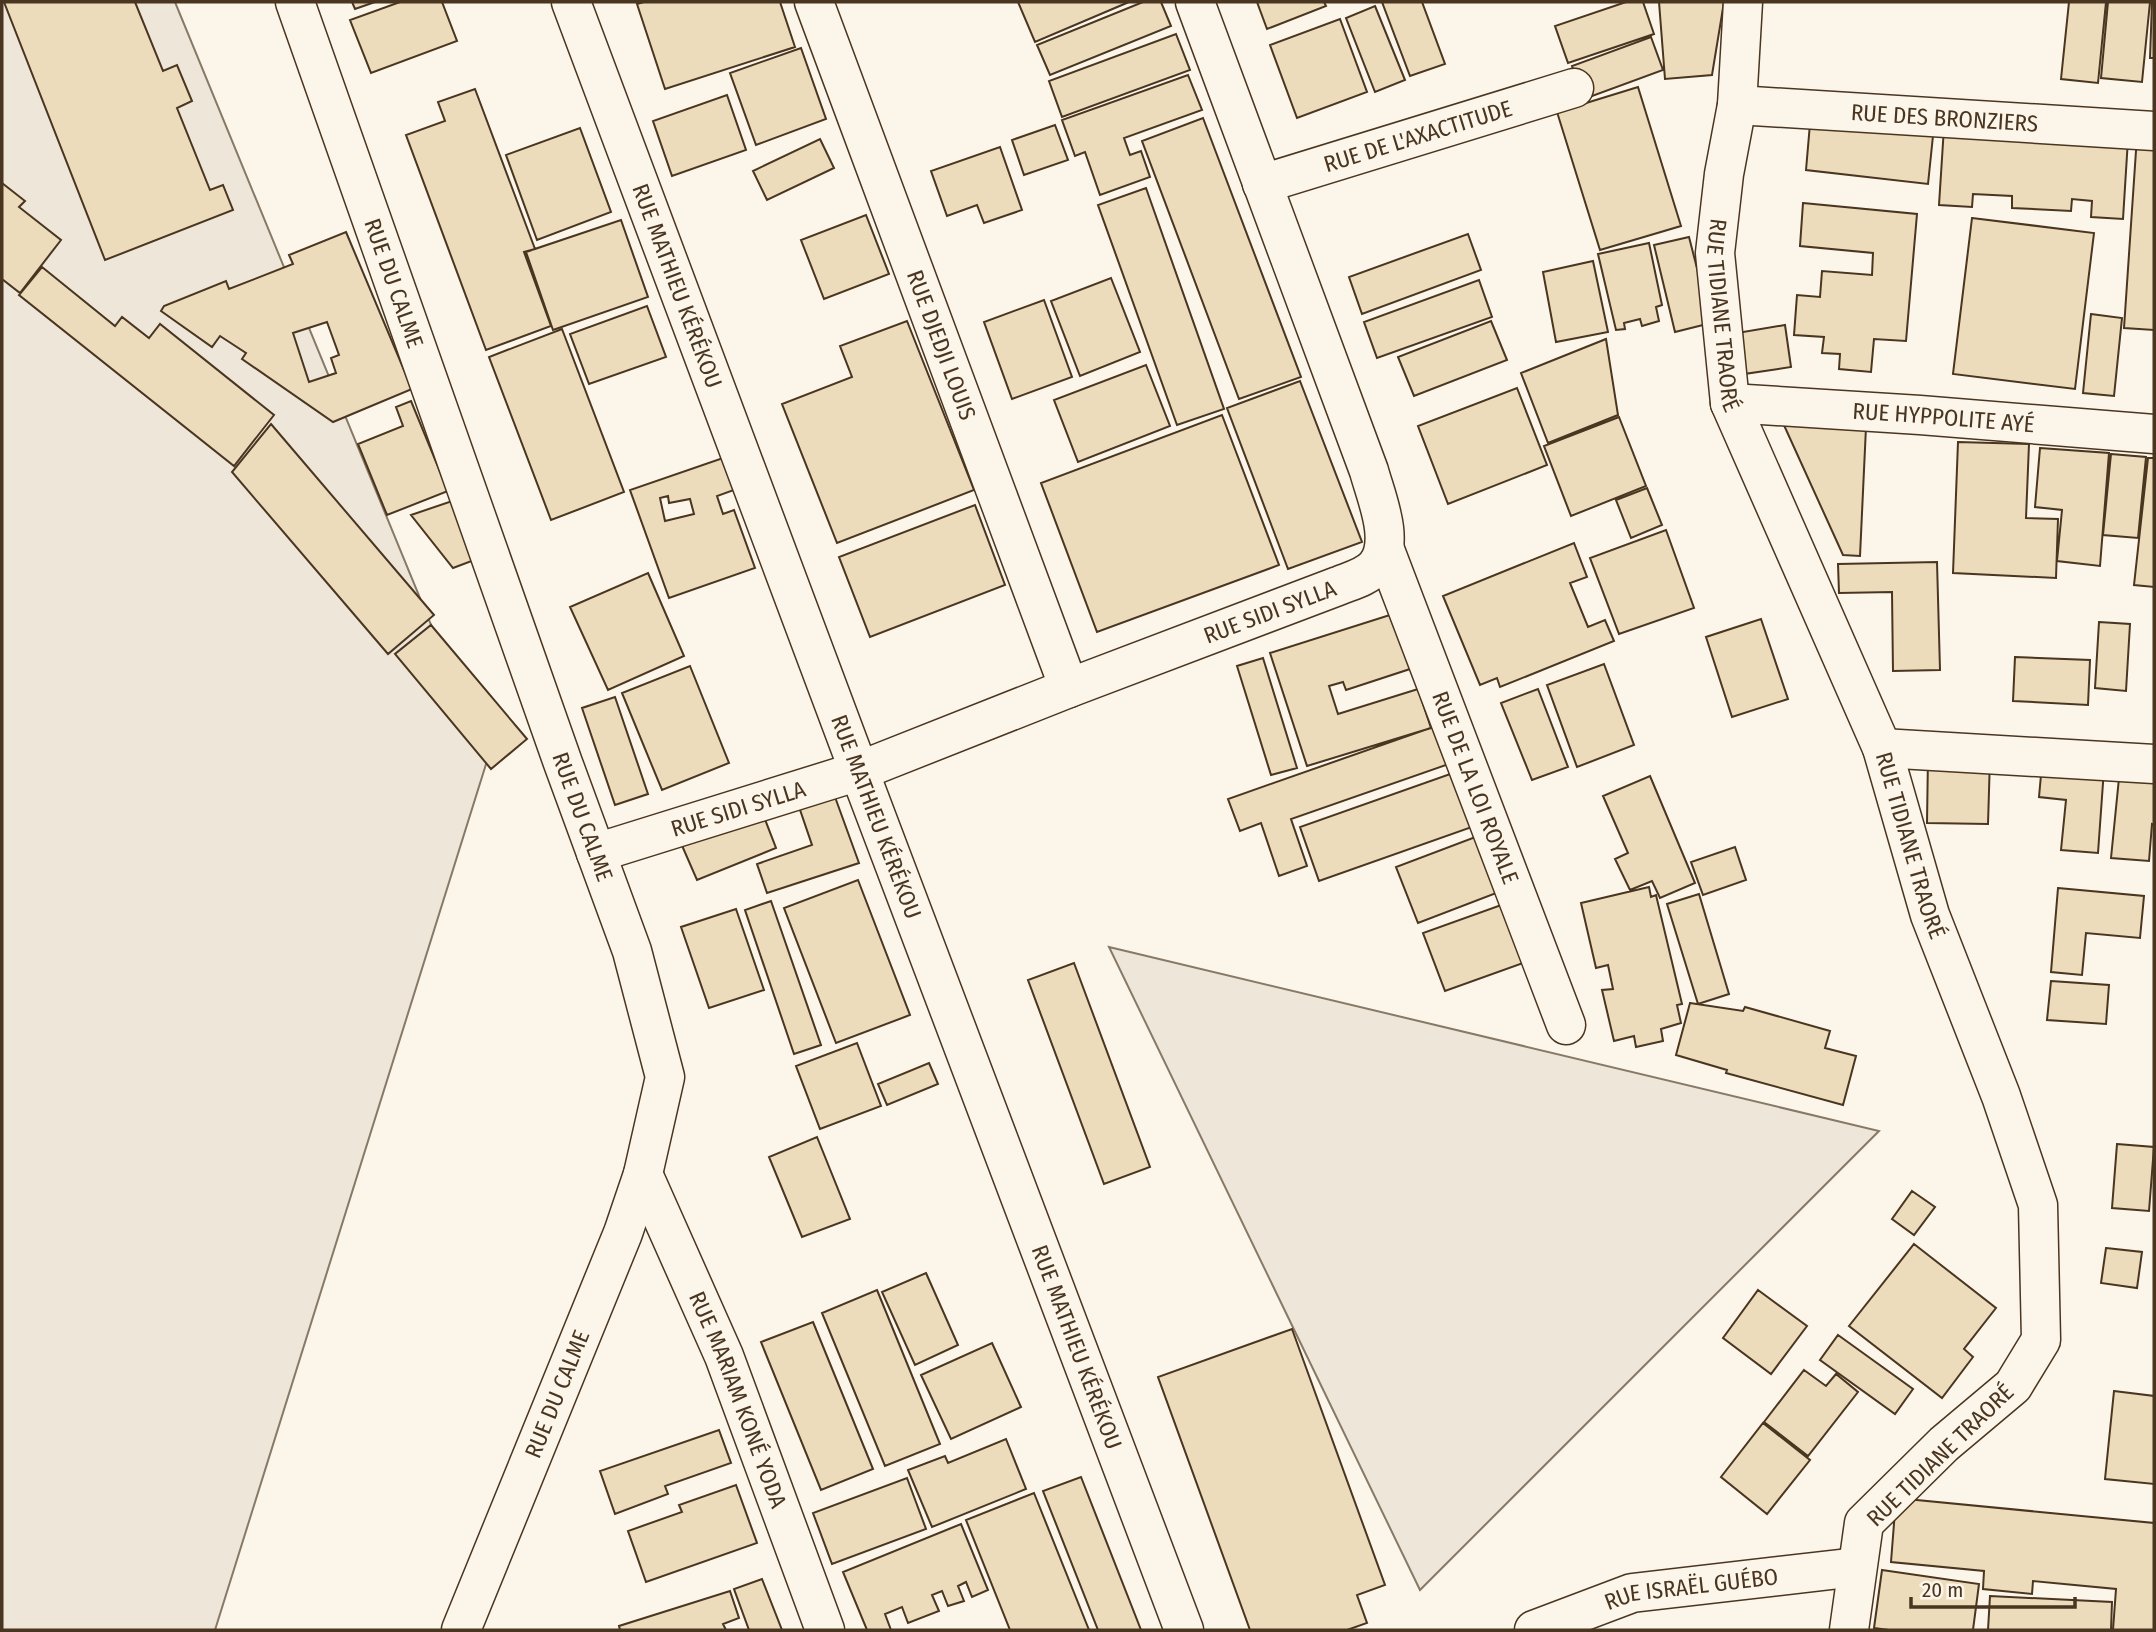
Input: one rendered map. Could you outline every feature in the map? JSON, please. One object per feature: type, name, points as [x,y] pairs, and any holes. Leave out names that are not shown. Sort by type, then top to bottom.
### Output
[{"type":"street","name":"RUE DU CALME","points":[[295,2],[632,951],[665,1077],[643,1174],[623,1233],[461,1630]]},
{"type":"street","name":"RUE DJEDJI LOUIS","points":[[814,2],[1069,688]]},
{"type":"street","points":[[1195,2],[1369,471],[1384,523],[1384,550]]},
{"type":"street","name":"RUE TIDIANE TRAORÉ","points":[[1743,2],[1737,105],[1724,174],[1715,253],[1730,403],[1882,748],[1930,915],[2001,1096],[2038,1205],[2041,1340],[2013,1386],[1944,1444],[1864,1523],[1849,1630]]},
{"type":"street","name":"RUE MATHIEU KÉRÉKOU","points":[[578,4],[859,771],[1184,1630]]},
{"type":"street","name":"RUE DE L'AXACTITUDE","points":[[1262,184],[1574,88]]},
{"type":"street","name":"RUE DES BRONZIERS","points":[[1737,105],[2154,131]]},
{"type":"street","name":"RUE HYPPOLITE AYÉ","points":[[1730,403],[2154,434]]},
{"type":"street","name":"RUE SIDI SYLLA","points":[[596,853],[859,771],[1362,577],[1376,566],[1384,550]]},
{"type":"street","name":"RUE DE LA LOI ROYALE","points":[[1384,550],[1566,1025]]},
{"type":"street","points":[[1882,748],[2154,764]]},
{"type":"street","name":"RUE MARIAM KONÉ YODA","points":[[643,1174],[724,1356],[825,1630]]},
{"type":"street","name":"RUE ISRAËL GUÉBO","points":[[1534,1630],[1632,1593],[1857,1567]]},
{"type":"shaded area","points":[[2,2],[175,2],[487,761],[215,1630],[2,1630]]},
{"type":"shaded area","points":[[1109,947],[1879,1131],[1420,1590]]},
{"type":"building","points":[[4,2],[135,2],[163,71],[177,65],[192,101],[177,108],[210,190],[223,185],[233,210],[105,260]]},
{"type":"building","points":[[352,2],[375,2],[355,9]]},
{"type":"building","points":[[400,2],[442,2],[457,41],[371,73],[350,20]]},
{"type":"building","points":[[780,2],[795,47],[665,89],[637,4]]},
{"type":"building","points":[[1018,2],[1129,2],[1035,42]]},
{"type":"building","points":[[1143,2],[1161,2],[1171,26],[1050,75],[1037,45]]},
{"type":"building","points":[[1257,2],[1324,2],[1326,6],[1267,29]]},
{"type":"building","points":[[1382,2],[1422,2],[1445,64],[1410,76]]},
{"type":"building","points":[[1626,2],[1643,2],[1654,34],[1568,63],[1555,26]]},
{"type":"building","points":[[1659,2],[1724,2],[1712,75],[1665,79]]},
{"type":"building","points":[[2069,2],[2106,2],[2098,83],[2061,79]]},
{"type":"building","points":[[2108,2],[2150,2],[2142,82],[2101,78]]},
{"type":"building","points":[[2152,2],[2154,58],[2150,58]]},
{"type":"building","points":[[1375,6],[1405,80],[1375,92],[1346,18]]},
{"type":"building","points":[[1340,19],[1367,92],[1297,118],[1270,45]]},
{"type":"building","points":[[1176,34],[1190,70],[1062,117],[1049,81]]},
{"type":"building","points":[[1651,37],[1663,70],[1584,99],[1572,66]]},
{"type":"building","points":[[801,48],[826,119],[756,145],[730,73]]},
{"type":"building","points":[[1188,75],[1202,110],[1124,138],[1130,155],[1141,151],[1150,177],[1100,195],[1085,152],[1075,156],[1062,120]]},
{"type":"building","points":[[1638,87],[1681,226],[1600,250],[1557,112]]},
{"type":"building","points":[[475,89],[535,249],[524,252],[551,326],[486,350],[406,135],[445,121],[438,102]]},
{"type":"building","points":[[727,95],[746,150],[672,176],[653,121]]},
{"type":"building","points":[[1811,112],[1934,126],[1928,184],[1806,170]]},
{"type":"building","points":[[1203,118],[1301,377],[1239,399],[1142,141]]},
{"type":"building","points":[[1055,125],[1068,160],[1024,175],[1012,140]]},
{"type":"building","points":[[1944,127],[2128,139],[2123,219],[2091,217],[2092,201],[2072,199],[2071,211],[2012,208],[2012,196],[1973,194],[1972,207],[1939,205]]},
{"type":"building","points":[[580,128],[611,212],[537,240],[506,155]]},
{"type":"building","points":[[2137,136],[2154,137],[2154,330],[2124,328]]},
{"type":"building","points":[[820,139],[834,168],[767,200],[753,171]]},
{"type":"building","points":[[1000,147],[1022,210],[984,223],[977,205],[947,216],[931,171]]},
{"type":"building","points":[[2,183],[25,201],[19,207],[61,240],[20,293],[2,279]]},
{"type":"building","points":[[1146,188],[1224,409],[1177,425],[1098,205]]},
{"type":"building","points":[[1803,203],[1917,214],[1906,341],[1874,339],[1871,372],[1839,369],[1840,354],[1822,353],[1824,337],[1794,335],[1797,295],[1820,297],[1822,271],[1872,275],[1873,253],[1800,246]]},
{"type":"building","points":[[866,215],[889,274],[824,299],[801,240]]},
{"type":"building","points":[[1972,218],[2094,233],[2075,389],[1953,374]]},
{"type":"building","points":[[621,220],[648,297],[553,330],[526,252]]},
{"type":"building","points":[[346,232],[412,389],[333,422],[242,359],[246,353],[220,336],[212,347],[161,311],[164,306],[226,281],[229,289],[293,264],[289,255]],"holes":[[[327,322],[339,355],[331,358],[336,373],[309,382],[293,333]]]},
{"type":"building","points":[[1468,234],[1481,270],[1362,314],[1349,277]]},
{"type":"building","points":[[1689,237],[1711,323],[1675,332],[1654,245]]},
{"type":"building","points":[[1649,243],[1662,305],[1656,307],[1659,321],[1642,326],[1640,319],[1624,323],[1625,329],[1616,330],[1598,254]]},
{"type":"building","points":[[1593,261],[1608,332],[1556,342],[1543,272]]},
{"type":"building","points":[[42,267],[115,326],[122,317],[149,338],[160,324],[274,415],[234,466],[19,295]]},
{"type":"building","points":[[1111,278],[1140,352],[1080,376],[1051,301]]},
{"type":"building","points":[[1479,280],[1492,317],[1377,358],[1364,322]]},
{"type":"building","points":[[1044,300],[1072,377],[1012,399],[984,322]]},
{"type":"building","points":[[647,306],[666,357],[589,384],[570,334]]},
{"type":"building","points":[[2091,314],[2122,318],[2114,396],[2083,393]]},
{"type":"building","points":[[907,321],[974,490],[837,543],[782,404],[852,377],[840,346]]},
{"type":"building","points":[[1491,321],[1507,360],[1414,396],[1398,357]]},
{"type":"building","points":[[1785,325],[1791,367],[1744,374],[1737,333]]},
{"type":"building","points":[[562,329],[624,492],[551,520],[489,357]]},
{"type":"building","points":[[1606,339],[1618,415],[1548,443],[1521,373]]},
{"type":"building","points":[[1146,365],[1170,426],[1078,462],[1054,400]]},
{"type":"building","points":[[1300,381],[1362,542],[1288,569],[1227,408]]},
{"type":"building","points":[[1517,388],[1547,465],[1448,504],[1418,426]]},
{"type":"building","points":[[411,401],[448,491],[387,515],[358,444],[403,426],[396,407]]},
{"type":"building","points":[[1222,415],[1279,565],[1097,632],[1041,483]]},
{"type":"building","points":[[1619,417],[1646,486],[1571,516],[1544,446]]},
{"type":"building","points":[[1783,423],[1866,427],[1860,556],[1843,555]]},
{"type":"building","points":[[271,424],[434,615],[388,654],[232,472]]},
{"type":"building","points":[[1958,442],[2029,444],[2026,518],[2058,519],[2056,578],[1953,573]]},
{"type":"building","points":[[2040,448],[2109,453],[2100,566],[2057,561],[2062,510],[2035,507]]},
{"type":"building","points":[[2111,454],[2146,457],[2138,538],[2103,535]]},
{"type":"building","points":[[723,458],[734,490],[717,496],[723,514],[734,510],[755,568],[669,598],[630,490]],"holes":[[[668,496],[669,503],[690,499],[694,514],[665,521],[660,498]]]},
{"type":"building","points":[[2148,458],[2154,458],[2154,587],[2134,585]]},
{"type":"building","points":[[1647,488],[1662,525],[1631,538],[1616,500]]},
{"type":"building","points":[[464,497],[485,556],[453,568],[411,515]]},
{"type":"building","points":[[975,505],[1005,585],[870,637],[839,557]]},
{"type":"building","points":[[1666,530],[1694,608],[1619,634],[1590,558]]},
{"type":"building","points":[[1574,543],[1587,577],[1570,583],[1588,627],[1605,620],[1614,641],[1500,687],[1497,678],[1480,685],[1443,596]]},
{"type":"building","points":[[1937,562],[1940,670],[1893,671],[1892,592],[1839,593],[1838,564]]},
{"type":"building","points":[[648,573],[684,656],[608,690],[570,607]]},
{"type":"building","points":[[1393,614],[1410,669],[1346,690],[1343,682],[1329,686],[1338,714],[1418,689],[1431,728],[1307,766],[1270,653]]},
{"type":"building","points":[[1761,619],[1788,699],[1732,717],[1706,637]]},
{"type":"building","points":[[2099,622],[2130,624],[2126,691],[2095,688]]},
{"type":"building","points":[[431,625],[527,739],[491,769],[395,654]]},
{"type":"building","points":[[2015,657],[2090,660],[2088,705],[2013,701]]},
{"type":"building","points":[[1263,658],[1297,768],[1271,775],[1237,666]]},
{"type":"building","points":[[1604,664],[1634,745],[1577,767],[1547,685]]},
{"type":"building","points":[[690,666],[729,763],[662,790],[622,693]]},
{"type":"building","points":[[1538,689],[1568,767],[1532,780],[1501,703]]},
{"type":"building","points":[[615,697],[648,794],[615,805],[582,708]]},
{"type":"building","points":[[1436,726],[1449,764],[1291,819],[1307,866],[1279,876],[1261,823],[1240,831],[1228,799]]},
{"type":"building","points":[[1928,756],[1990,758],[1988,824],[1927,823]]},
{"type":"building","points":[[2042,764],[2104,769],[2098,853],[2061,850],[2066,800],[2039,797]]},
{"type":"building","points":[[2120,768],[2154,772],[2154,825],[2152,824],[2149,861],[2111,858]]},
{"type":"building","points":[[1453,773],[1472,827],[1319,881],[1300,827]]},
{"type":"building","points":[[1650,776],[1695,883],[1660,898],[1652,881],[1630,890],[1615,859],[1628,853],[1603,796]]},
{"type":"building","points":[[831,786],[859,863],[767,893],[757,864],[812,845],[796,798]]},
{"type":"building","points":[[761,809],[776,848],[697,880],[680,841]]},
{"type":"building","points":[[1478,836],[1499,892],[1418,923],[1396,867]]},
{"type":"building","points":[[1735,847],[1746,880],[1703,895],[1691,862]]},
{"type":"building","points":[[858,880],[910,1015],[836,1043],[784,908]]},
{"type":"building","points":[[1649,887],[1651,897],[1656,895],[1682,1004],[1677,1005],[1681,1023],[1661,1029],[1663,1041],[1636,1047],[1634,1036],[1614,1041],[1602,990],[1613,989],[1608,965],[1596,968],[1581,903]]},
{"type":"building","points":[[2058,888],[2144,896],[2140,938],[2086,933],[2082,975],[2051,972]]},
{"type":"building","points":[[1699,894],[1729,994],[1698,1004],[1667,904]]},
{"type":"building","points":[[771,901],[821,1045],[794,1054],[745,910]]},
{"type":"building","points":[[1504,904],[1526,962],[1445,991],[1423,933]]},
{"type":"building","points":[[736,909],[764,990],[709,1008],[681,927]]},
{"type":"building","points":[[1074,963],[1150,1167],[1104,1184],[1028,980]]},
{"type":"building","points":[[2051,981],[2109,985],[2106,1024],[2047,1020]]},
{"type":"building","points":[[1690,1003],[1743,1011],[1745,1007],[1830,1031],[1825,1048],[1856,1056],[1843,1105],[1726,1073],[1727,1070],[1676,1055]]},
{"type":"building","points":[[857,1043],[881,1106],[820,1129],[796,1066]]},
{"type":"building","points":[[929,1063],[938,1084],[887,1105],[878,1084]]},
{"type":"building","points":[[817,1137],[850,1219],[802,1237],[769,1157]]},
{"type":"building","points":[[2117,1144],[2154,1147],[2149,1211],[2112,1208]]},
{"type":"building","points":[[1912,1191],[1935,1207],[1914,1235],[1892,1219]]},
{"type":"building","points":[[1914,1244],[1996,1308],[1964,1349],[1973,1357],[1942,1398],[1849,1326]]},
{"type":"building","points":[[2106,1248],[2142,1252],[2137,1288],[2101,1283]]},
{"type":"building","points":[[926,1273],[958,1345],[915,1365],[882,1292]]},
{"type":"building","points":[[877,1290],[940,1444],[885,1466],[822,1313]]},
{"type":"building","points":[[1758,1290],[1807,1326],[1771,1374],[1723,1338]]},
{"type":"building","points":[[813,1322],[873,1469],[821,1490],[761,1342]]},
{"type":"building","points":[[1292,1329],[1385,1585],[1357,1595],[1367,1623],[1347,1630],[1250,1630],[1158,1377]]},
{"type":"building","points":[[1838,1335],[1913,1389],[1895,1414],[1820,1360]]},
{"type":"building","points":[[992,1343],[1021,1407],[951,1439],[921,1375]]},
{"type":"building","points":[[1804,1370],[1826,1386],[1836,1374],[1858,1392],[1808,1456],[1764,1422]]},
{"type":"building","points":[[2114,1391],[2154,1396],[2154,1484],[2105,1479]]},
{"type":"building","points":[[1763,1423],[1810,1460],[1767,1514],[1721,1477]]},
{"type":"building","points":[[719,1430],[731,1463],[665,1486],[668,1494],[615,1514],[600,1471]]},
{"type":"building","points":[[1006,1439],[1026,1489],[932,1527],[908,1470],[945,1456],[948,1463]]},
{"type":"building","points":[[1081,1477],[1141,1630],[1098,1630],[1043,1491]]},
{"type":"building","points":[[907,1478],[926,1529],[832,1564],[813,1513]]},
{"type":"building","points":[[736,1485],[757,1543],[646,1582],[628,1531],[682,1512],[679,1505]]},
{"type":"building","points":[[1034,1493],[1089,1630],[1010,1630],[966,1520]]},
{"type":"building","points":[[1896,1498],[2154,1523],[2154,1630],[2113,1630],[2116,1589],[2033,1581],[2032,1594],[1983,1589],[1984,1571],[1891,1562]]},
{"type":"building","points":[[961,1524],[988,1590],[972,1597],[966,1582],[958,1586],[964,1601],[948,1606],[942,1591],[932,1595],[939,1611],[908,1623],[902,1607],[885,1614],[891,1630],[867,1630],[843,1572]]},
{"type":"building","points":[[1882,1570],[1979,1584],[1973,1630],[1874,1628]]},
{"type":"building","points":[[762,1579],[782,1630],[749,1630],[734,1589]]},
{"type":"building","points":[[730,1591],[739,1618],[723,1624],[726,1630],[620,1630],[619,1626]]},
{"type":"building","points":[[1990,1596],[2112,1602],[2111,1630],[1988,1630]]}]
